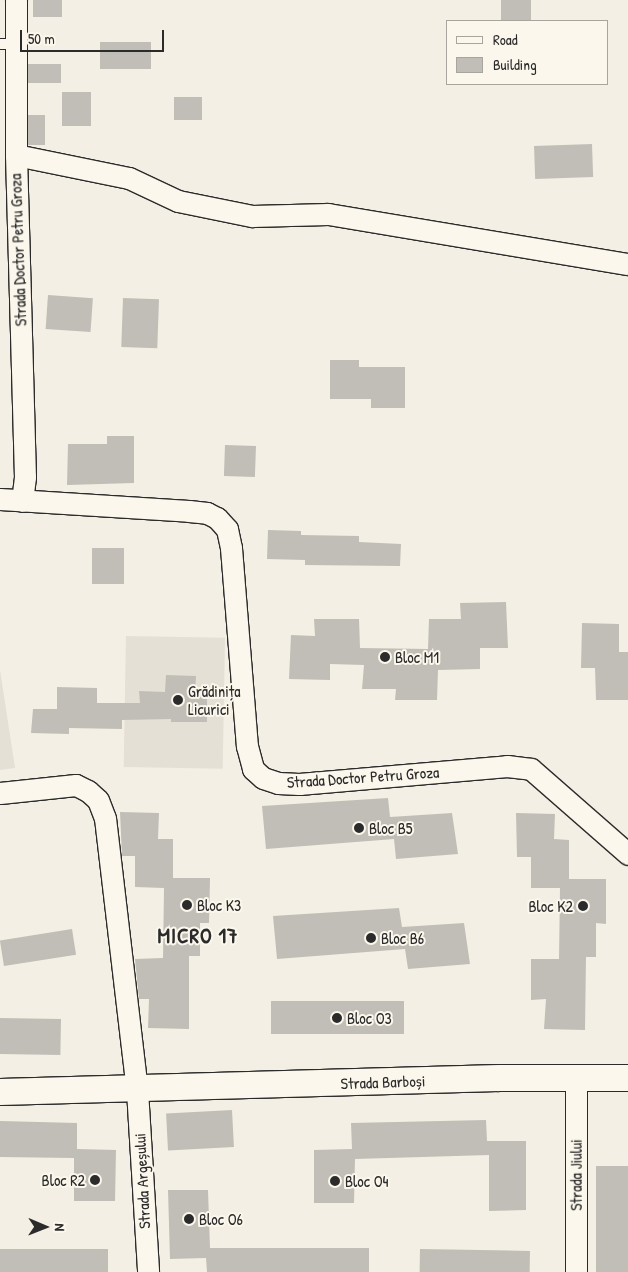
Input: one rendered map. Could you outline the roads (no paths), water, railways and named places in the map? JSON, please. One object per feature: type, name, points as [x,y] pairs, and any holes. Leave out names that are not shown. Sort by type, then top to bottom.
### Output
[{"type":"street","name":"Strada Doctor Petru Groza","points":[[16,0],[8,44],[16,155],[9,266],[25,476],[22,501]]},
{"type":"street","points":[[16,155],[129,178],[178,200],[252,216],[328,214],[628,264]]},
{"type":"street","name":"Strada Doctor Petru Groza","points":[[0,499],[189,511],[207,513],[218,518],[227,529],[231,548],[247,746],[253,770],[263,778],[278,783],[299,784],[507,766],[531,769],[625,847]]},
{"type":"street","points":[[0,792],[76,786],[88,791],[98,800],[105,818],[137,1090]]},
{"type":"street","name":"Strada Jiului","points":[[576,1078],[576,1272]]},
{"type":"street","name":"Strada Barboși","points":[[0,1092],[628,1078]]},
{"type":"street","name":"Strada Argeșului","points":[[137,1090],[148,1272]]},
{"type":"place","name":"Bloc M1","points":[[385,657]]},
{"type":"place","name":"Grădinița Licurici","points":[[178,700]]},
{"type":"place","name":"Bloc B5","points":[[359,828]]},
{"type":"place","name":"Bloc K3","points":[[187,905]]},
{"type":"place","name":"Bloc K2","points":[[583,906]]},
{"type":"place","name":"Bloc B6","points":[[371,938]]},
{"type":"place","name":"Bloc O3","points":[[337,1018]]},
{"type":"place","name":"Bloc R2","points":[[95,1180]]},
{"type":"place","name":"Bloc O4","points":[[335,1181]]},
{"type":"place","name":"Bloc O6","points":[[189,1219]]},
{"type":"district","name":"MICRO 17","points":[[198,936]]}]
